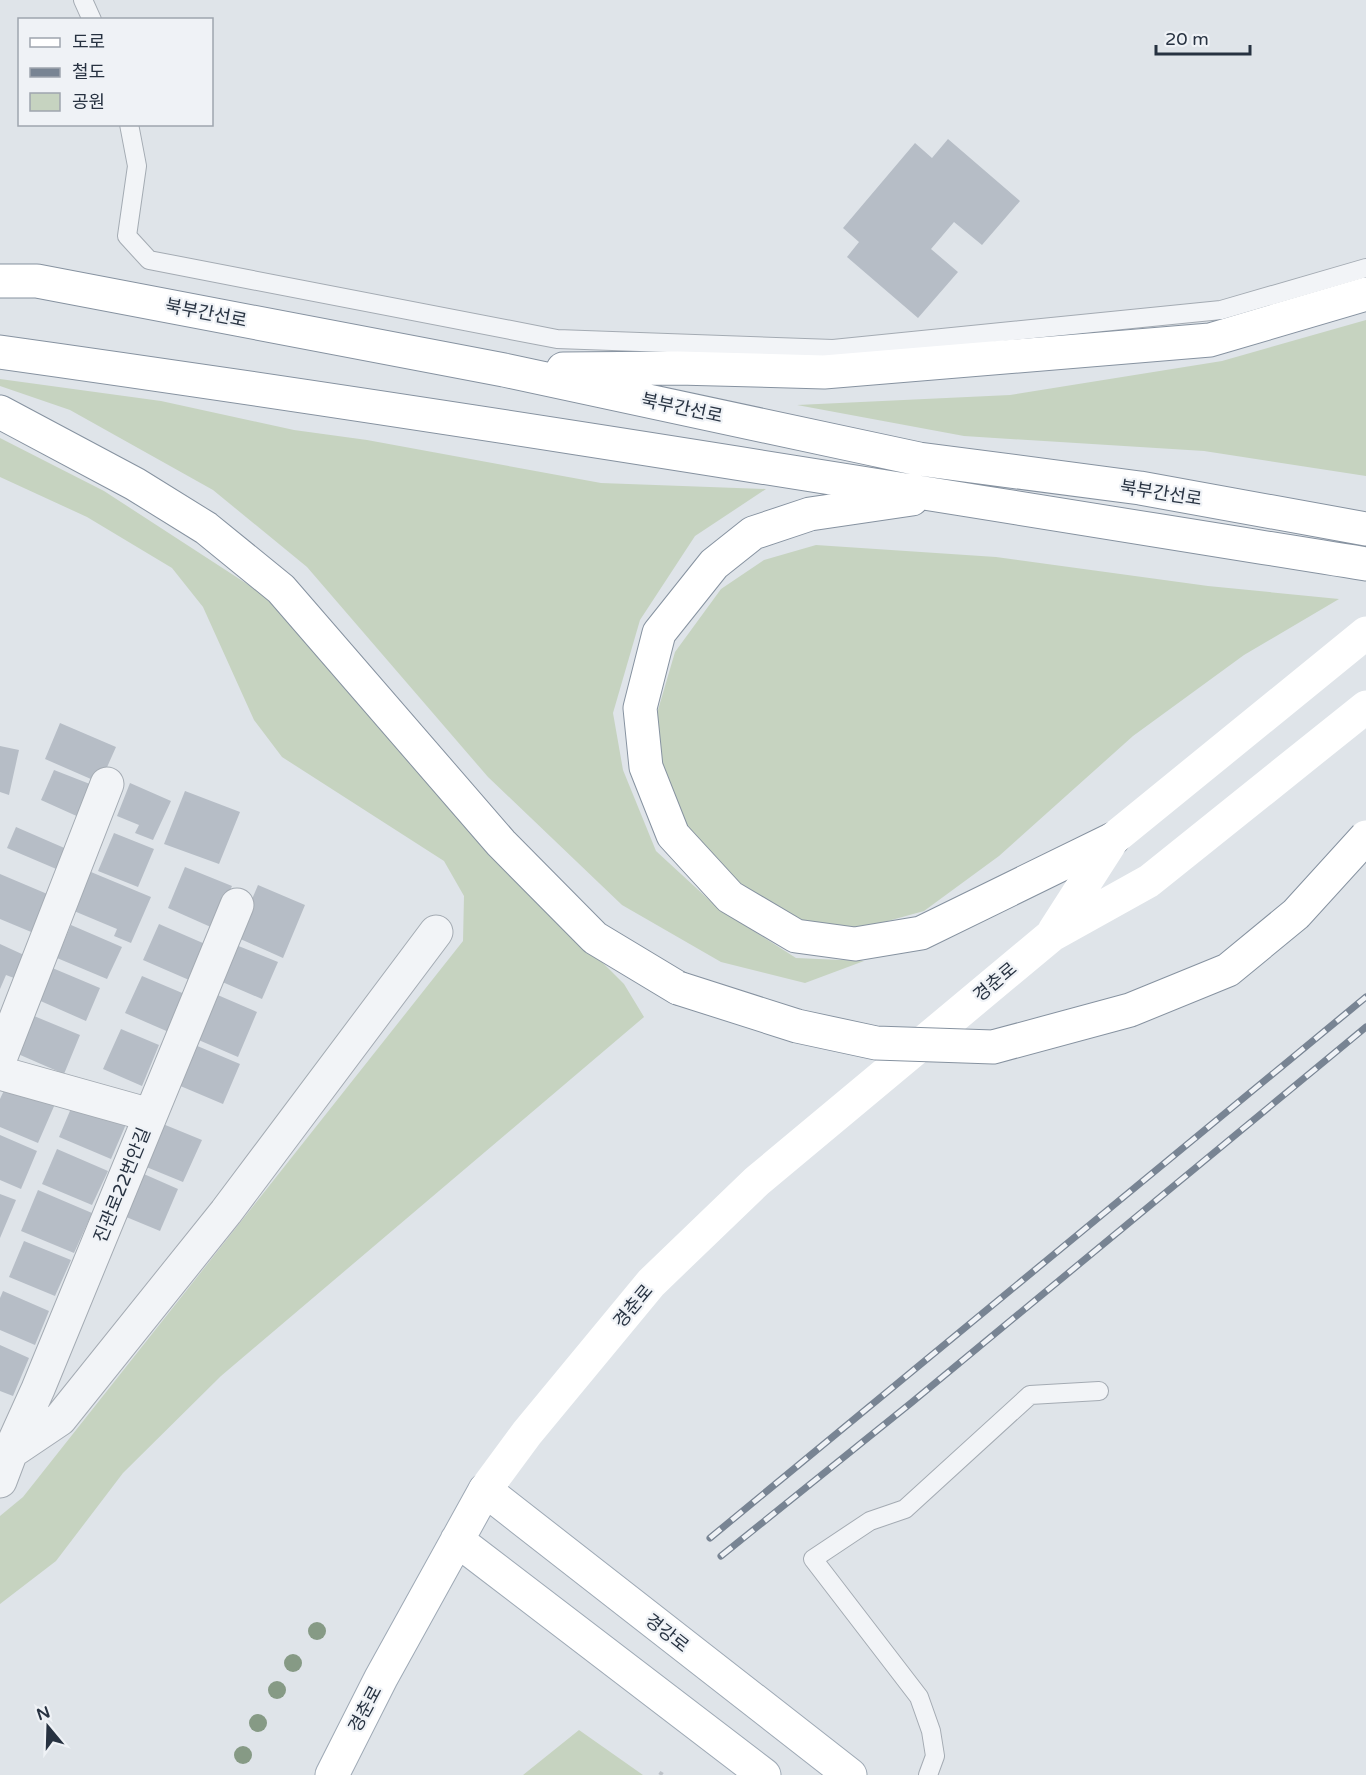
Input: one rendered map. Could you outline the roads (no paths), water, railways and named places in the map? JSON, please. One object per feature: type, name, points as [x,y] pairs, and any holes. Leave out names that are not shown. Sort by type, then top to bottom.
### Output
[{"type":"main road","name":"북부간선로","points":[[0,281],[36,281],[504,370],[919,459],[1140,488],[1366,529]]},
{"type":"main road","points":[[504,370],[678,368],[824,372],[1210,340],[1366,294]]},
{"type":"main road","name":"북부간선로","points":[[0,352],[297,394],[946,495],[1366,564]]},
{"type":"main road","points":[[0,412],[84,456],[206,528],[281,589],[501,843],[595,938],[678,988],[798,1026],[876,1043],[993,1047],[1130,1010],[1228,970],[1296,914],[1366,837]]},
{"type":"main road","points":[[946,495],[810,514],[753,533],[714,564],[659,633],[640,708],[646,767],[673,836],[730,897],[796,936],[855,944],[921,933],[1113,839]]},
{"type":"main road","name":"경춘로","points":[[1052,935],[1113,839],[1366,633]]},
{"type":"main road","name":"경춘로","points":[[332,1775],[343,1749],[485,1490],[527,1433],[651,1283],[758,1180],[1052,935],[1149,881],[1366,707]]},
{"type":"main road","name":"경강로","points":[[485,1490],[850,1775]]},
{"type":"main road","points":[[457,1540],[764,1775]]},
{"type":"street","points":[[0,1059],[107,784]]},
{"type":"street","name":"진관로22번안길","points":[[4,1464],[237,905]]},
{"type":"street","points":[[4,1464],[60,1419],[226,1212],[436,932]]},
{"type":"street","points":[[0,1073],[150,1115]]},
{"type":"lane","points":[[83,0],[91,18]]},
{"type":"lane","points":[[129,126],[137,166],[127,236],[149,260],[557,339],[833,349],[1221,310],[1366,268]]},
{"type":"lane","points":[[928,1775],[935,1756],[931,1731],[919,1697],[813,1559],[870,1521],[905,1509],[1030,1395],[1099,1390]]},
{"type":"railway","points":[[710,1538],[1366,997]]},
{"type":"railway","points":[[721,1556],[911,1403],[1366,1027]]}]
